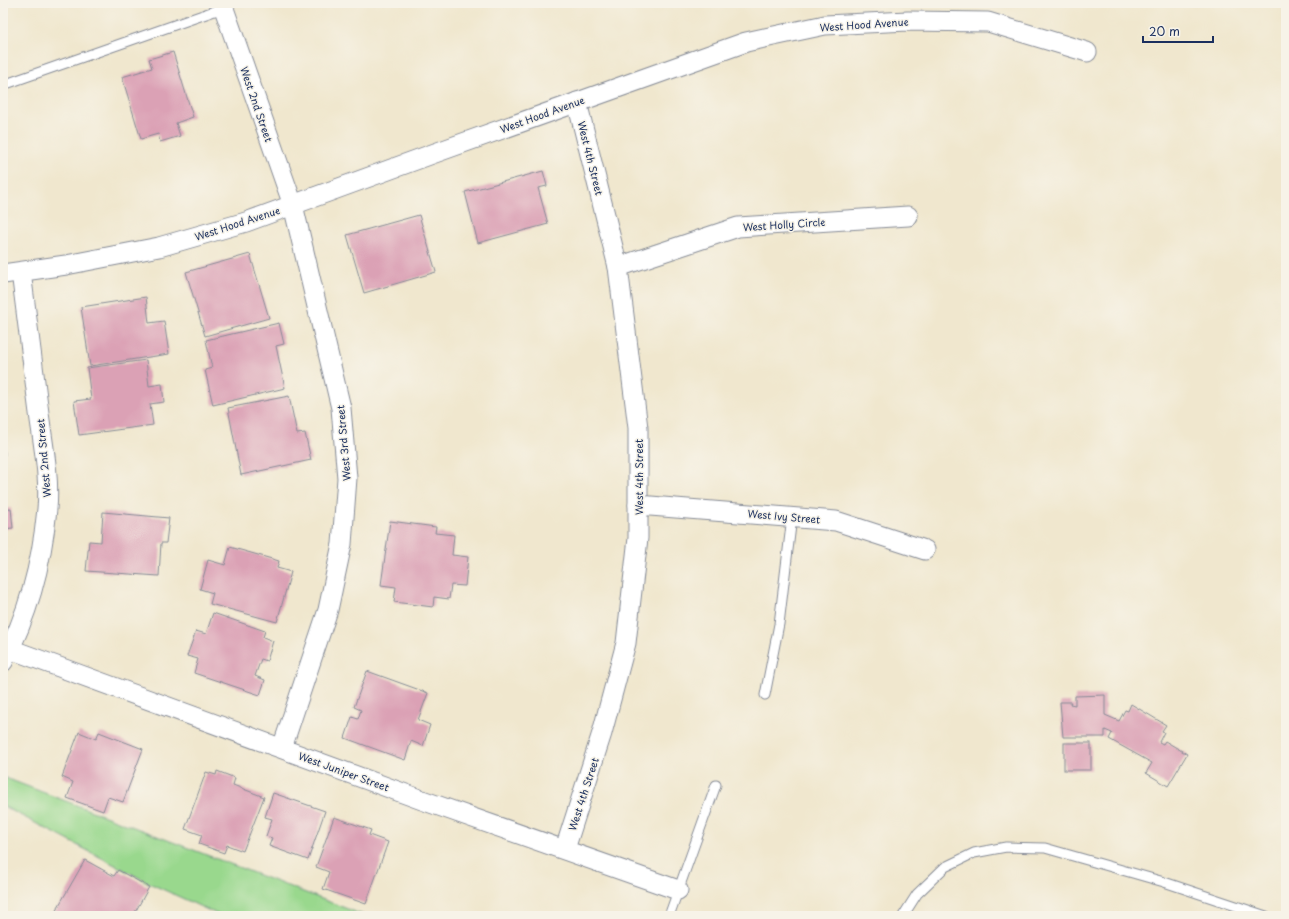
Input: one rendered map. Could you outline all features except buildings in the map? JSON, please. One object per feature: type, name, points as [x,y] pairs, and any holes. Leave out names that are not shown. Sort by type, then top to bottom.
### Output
[{"type":"street","name":"West 2nd Street","points":[[228,5],[293,205]]},
{"type":"street","name":"West Hood Avenue","points":[[12,273],[66,265],[159,247],[246,222],[746,42],[825,25],[908,21],[988,22],[1087,52]]},
{"type":"street","name":"West 4th Street","points":[[566,849],[602,733],[626,643],[638,538],[638,428],[618,267],[577,102]]},
{"type":"street","name":"West 3rd Street","points":[[282,748],[328,610],[342,544],[347,478],[341,408],[293,205]]},
{"type":"street","name":"West Holly Circle","points":[[618,267],[738,227],[908,216]]},
{"type":"street","name":"West 2nd Street","points":[[6,656],[28,601],[40,556],[47,508],[46,462],[12,273]]},
{"type":"street","name":"West Ivy Street","points":[[638,505],[836,521],[925,550]]},
{"type":"street","name":"West Juniper Street","points":[[6,656],[282,748],[678,890]]},
{"type":"lane","points":[[3,85],[228,5]]},
{"type":"lane","points":[[765,695],[779,624],[792,517]]},
{"type":"lane","points":[[669,916],[716,785]]},
{"type":"lane","points":[[903,916],[917,894],[945,867],[974,853],[1006,847],[1045,848],[1164,882],[1266,916]]},
{"type":"green space","points":[[3,777],[366,916],[221,916],[149,883],[3,806]]}]
